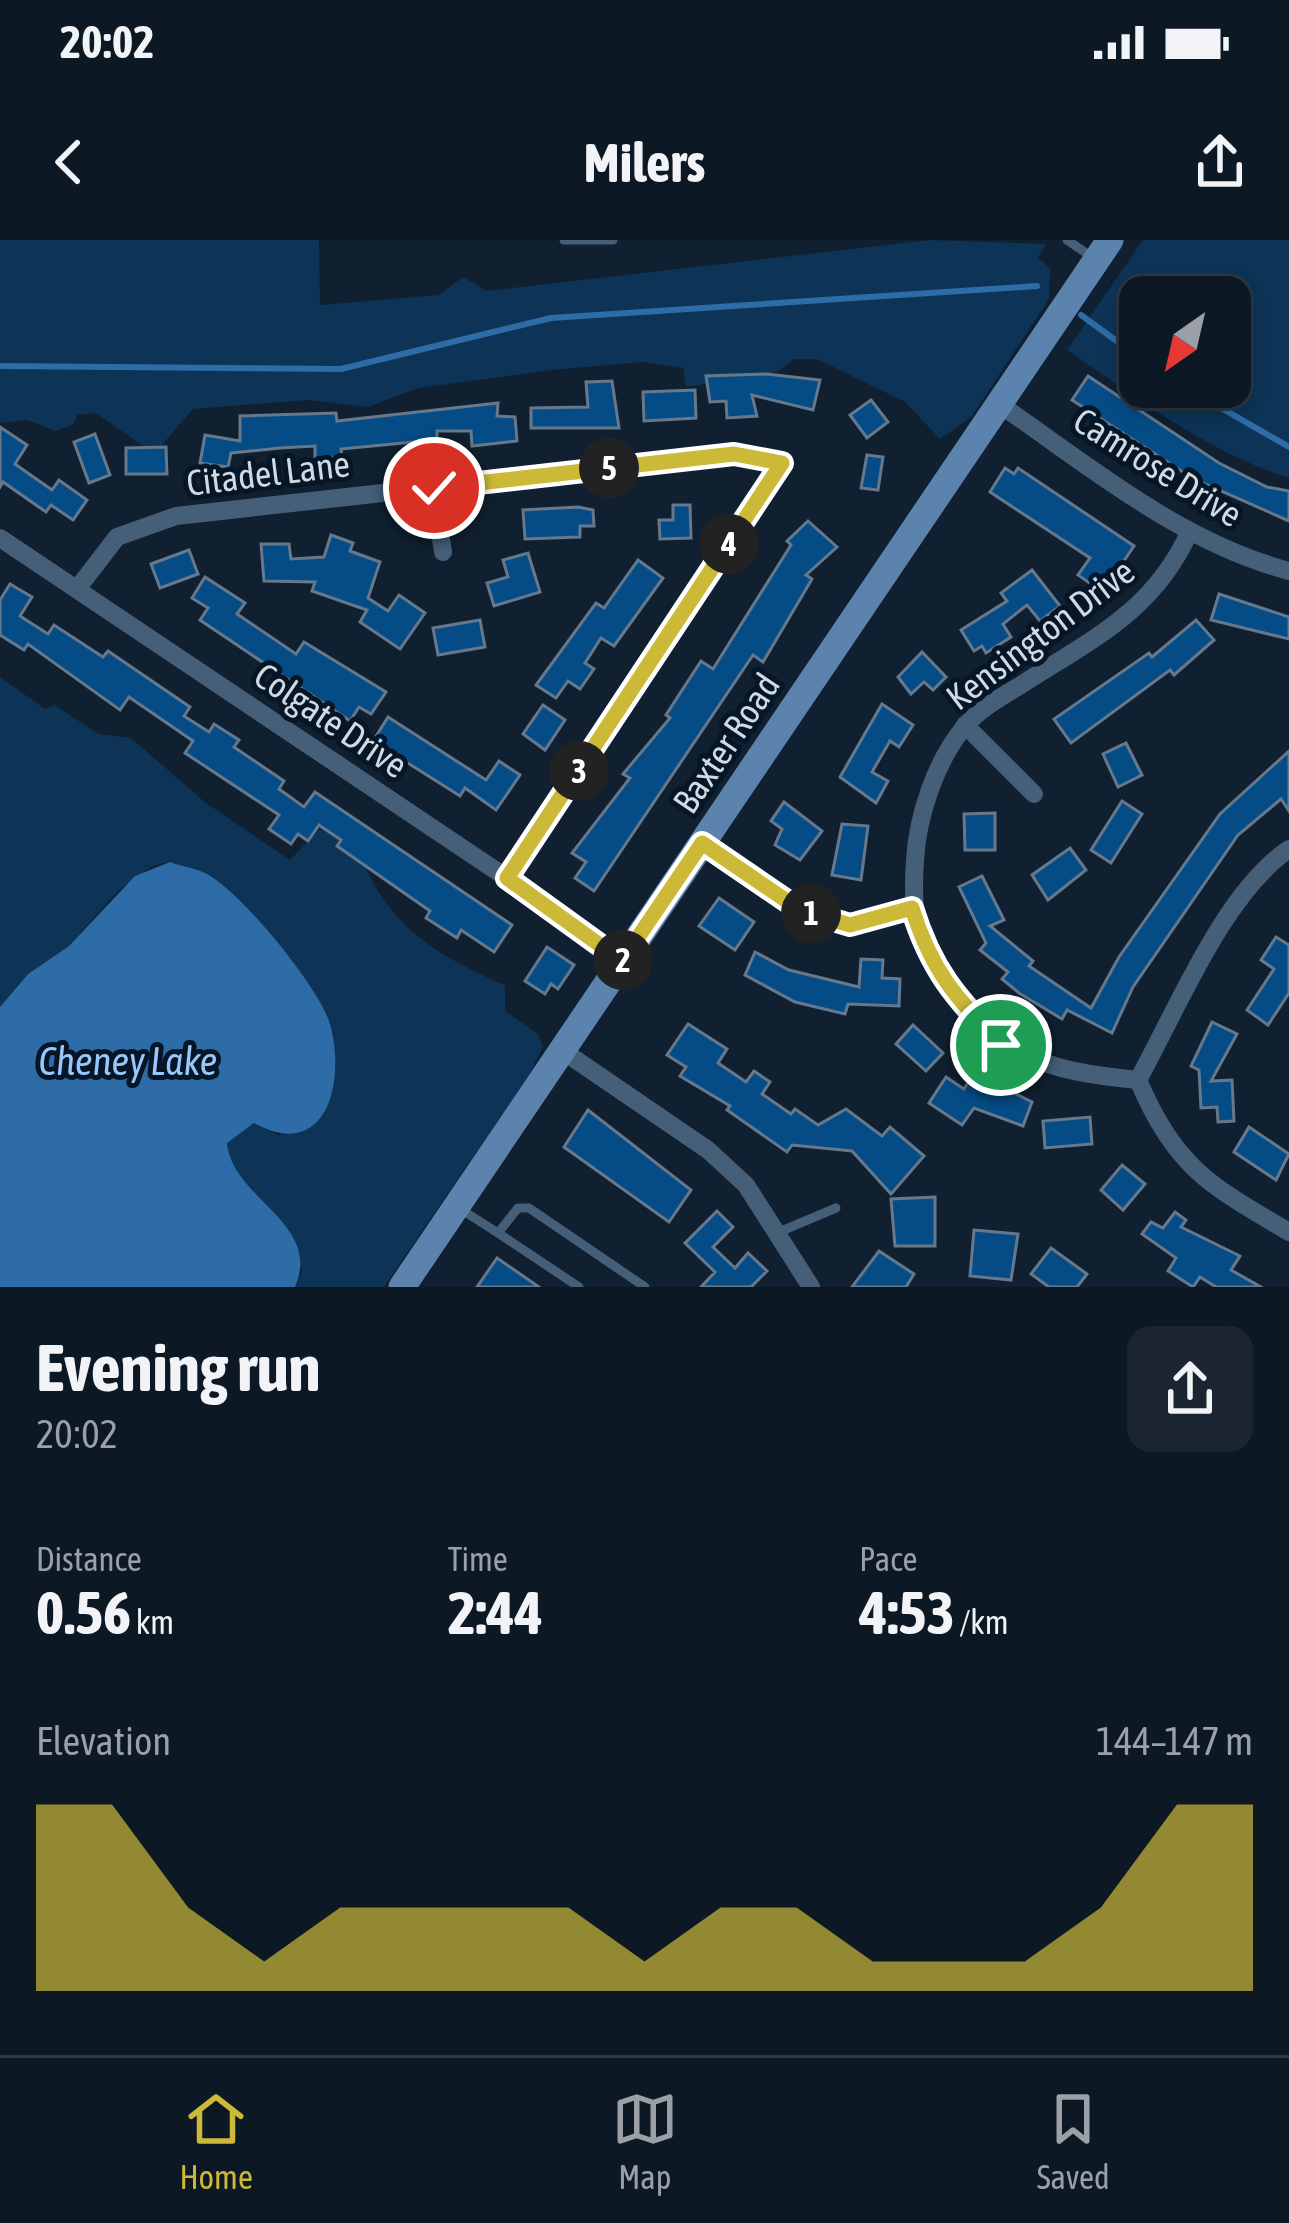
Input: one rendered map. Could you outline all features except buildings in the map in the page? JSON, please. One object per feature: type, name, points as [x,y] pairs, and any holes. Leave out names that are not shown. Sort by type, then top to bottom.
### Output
[{"type":"street","name":"Baxter Road","points":[[402,1287],[1103,250]]},
{"type":"street","name":"Camrose Drive","points":[[999,404],[1190,533],[1226,552],[1289,571]]},
{"type":"street","name":"Citadel Lane","points":[[76,589],[117,537],[176,516],[734,454],[782,463],[507,878]]},
{"type":"street","points":[[434,488],[443,552]]},
{"type":"street","name":"Kensington Drive","points":[[1138,1080],[1068,1074],[1001,1045],[954,996],[927,956],[912,908],[916,843],[938,771],[965,724],[1131,614],[1171,573],[1190,533]]},
{"type":"street","name":"Colgate Drive","points":[[0,538],[507,878],[622,961]]},
{"type":"street","points":[[965,724],[1034,794]]},
{"type":"street","points":[[702,843],[800,910],[850,925],[912,908]]},
{"type":"street","points":[[1289,849],[1269,863],[1222,928],[1138,1080],[1162,1134],[1211,1186],[1289,1232]]},
{"type":"street","points":[[563,1051],[708,1150],[746,1185],[811,1287]]},
{"type":"lane","points":[[566,242],[613,240]]},
{"type":"lane","points":[[1067,240],[1103,250]]},
{"type":"lane","points":[[457,1207],[578,1287]]},
{"type":"lane","points":[[498,1233],[518,1208],[530,1208],[645,1287]]},
{"type":"lane","points":[[779,1232],[836,1208]]},
{"type":"shaded area","points":[[0,240],[319,240],[320,305],[439,295],[463,277],[487,291],[930,240],[1046,244],[1038,258],[1050,268],[1049,299],[972,416],[940,439],[905,402],[817,359],[795,359],[776,372],[686,387],[683,368],[643,362],[418,388],[368,407],[308,400],[193,409],[154,454],[96,413],[77,415],[73,425],[55,431],[27,420],[0,423]]},
{"type":"shaded area","points":[[1143,240],[1289,240],[1289,478],[1230,454],[1152,408],[1251,408],[1251,276],[1119,276],[1119,386],[1067,350]]},
{"type":"shaded area","points":[[0,677],[45,709],[54,705],[99,734],[131,738],[206,803],[290,860],[331,817],[394,913],[453,960],[505,985],[505,1011],[538,1034],[543,1046],[529,1075],[384,1287],[295,1287],[302,1271],[229,1167],[227,1142],[254,1123],[280,1136],[255,918],[205,873],[170,862],[152,866],[118,891],[69,946],[28,974],[0,1007]]},
{"type":"water","name":"Cheney Lake","points":[[170,862],[205,873],[237,898],[294,963],[329,1021],[334,1043],[333,1089],[315,1124],[299,1132],[279,1133],[254,1123],[227,1143],[244,1180],[297,1245],[300,1265],[295,1287],[0,1287],[0,1007],[28,974],[69,946],[135,876]]},
{"type":"waterway","points":[[0,366],[341,369],[551,318],[1037,286]]},
{"type":"waterway","points":[[1081,315],[1119,343]]},
{"type":"waterway","points":[[1221,408],[1289,447]]},
{"type":"route","points":[[434,488],[734,454],[782,463],[507,878],[622,961],[702,843],[800,910],[850,925],[912,908],[927,956],[954,996],[1001,1045]]}]
